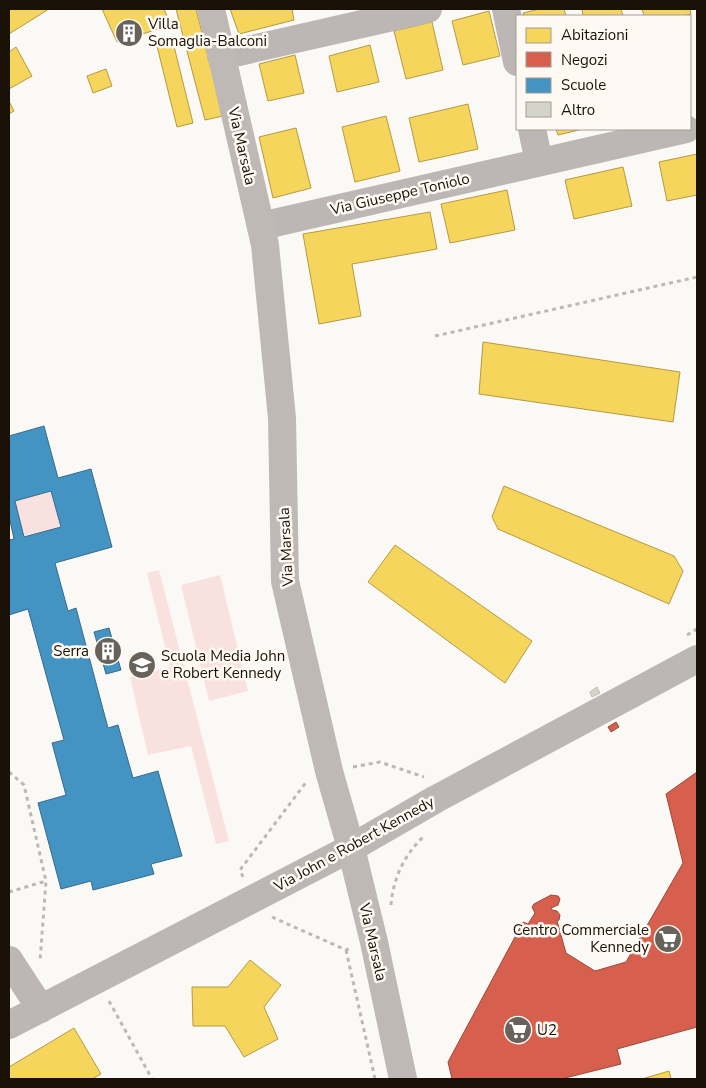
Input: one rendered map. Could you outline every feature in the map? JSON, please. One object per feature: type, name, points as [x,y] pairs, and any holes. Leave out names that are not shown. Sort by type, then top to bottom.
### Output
[{"type":"main road","name":"Via Marsala","points":[[211,9],[266,245],[282,418],[286,581],[319,774],[351,848],[374,942],[403,1079]]},
{"type":"street","points":[[222,56],[428,9]]},
{"type":"street","points":[[506,9],[516,57]]},
{"type":"street","points":[[532,130],[539,162]]},
{"type":"street","name":"Via Giuseppe Toniolo","points":[[261,226],[679,130]]},
{"type":"street","name":"Via John e Robert Kennedy","points":[[9,1025],[351,848],[436,799],[697,659]]},
{"type":"street","points":[[9,960],[40,1009]]},
{"type":"path","points":[[434,336],[697,277]]},
{"type":"path","points":[[374,942],[346,950],[261,913],[240,870],[319,774],[380,762],[425,777],[436,799]]},
{"type":"path","points":[[9,772],[24,785],[46,881],[40,963]]},
{"type":"path","points":[[391,910],[394,886],[404,862],[415,844],[429,832]]},
{"type":"path","points":[[9,892],[46,881]]},
{"type":"path","points":[[346,950],[375,1079]]},
{"type":"path","points":[[97,979],[152,1079]]},
{"type":"shaded area","points":[[51,491],[61,527],[24,537],[15,501]]},
{"type":"shaded area","points":[[159,570],[229,841],[216,844],[191,746],[148,755],[130,677],[170,667],[147,573]]},
{"type":"shaded area","points":[[220,575],[248,691],[209,701],[181,585]]},
{"type":"building: Abitazioni","points":[[9,9],[49,9],[9,34]]},
{"type":"building: Abitazioni","name":"Villa Somaglia-Balconi","points":[[102,9],[164,9],[171,25],[117,42]]},
{"type":"building: Abitazioni","points":[[176,9],[196,9],[223,116],[205,120]]},
{"type":"building: Abitazioni","points":[[230,9],[292,9],[294,20],[239,34]]},
{"type":"building: Abitazioni","points":[[539,9],[564,9],[566,15],[524,15],[523,13]]},
{"type":"building: Abitazioni","points":[[582,9],[621,9],[623,15],[583,15]]},
{"type":"building: Abitazioni","points":[[642,9],[690,9],[691,14],[687,15],[644,15]]},
{"type":"building: Abitazioni","points":[[489,11],[500,56],[463,65],[452,21]]},
{"type":"building: Abitazioni","points":[[432,22],[443,70],[406,79],[394,31]]},
{"type":"building: Abitazioni","points":[[172,38],[193,123],[177,127],[156,42]]},
{"type":"building: Abitazioni","points":[[370,45],[379,82],[337,92],[329,56]]},
{"type":"building: Abitazioni","points":[[16,47],[32,76],[9,89],[9,52]]},
{"type":"building: Abitazioni","points":[[295,55],[304,93],[268,101],[259,64]]},
{"type":"building: Abitazioni","points":[[106,69],[112,86],[93,93],[87,76]]},
{"type":"building: Abitazioni","points":[[9,101],[14,111],[9,114]]},
{"type":"building: Abitazioni","points":[[468,104],[478,149],[419,162],[409,118]]},
{"type":"building: Abitazioni","points":[[386,116],[400,171],[355,182],[342,127]]},
{"type":"building: Abitazioni","points":[[296,128],[311,188],[273,198],[259,137]]},
{"type":"building: Abitazioni","points":[[556,130],[579,130],[558,135]]},
{"type":"building: Abitazioni","points":[[697,154],[697,195],[667,201],[659,162]]},
{"type":"building: Abitazioni","points":[[623,167],[632,206],[574,219],[565,180]]},
{"type":"building: Abitazioni","points":[[507,190],[515,230],[450,243],[441,204]]},
{"type":"building: Abitazioni","points":[[430,212],[437,249],[352,264],[361,316],[319,324],[303,234]]},
{"type":"building: Abitazioni","points":[[483,342],[680,372],[673,422],[479,394]]},
{"type":"building: Abitazioni","points":[[504,486],[674,556],[683,571],[669,604],[498,529],[492,517]]},
{"type":"building: Abitazioni","points":[[395,545],[532,641],[505,683],[368,582]]},
{"type":"building: Abitazioni","points":[[250,960],[281,985],[264,1007],[278,1039],[244,1057],[225,1026],[193,1026],[192,987],[228,987]]},
{"type":"building: Abitazioni","points":[[74,1028],[101,1074],[92,1079],[9,1079],[9,1067]]},
{"type":"building: Abitazioni","points":[[669,1071],[671,1079],[642,1079]]},
{"type":"building: Negozi","points":[[616,722],[619,727],[611,732],[608,727]]},
{"type":"building: Negozi","name":"Centro Commerciale Kennedy","points":[[697,772],[697,1027],[617,1049],[621,1064],[561,1079],[452,1079],[448,1062],[523,922],[528,924],[535,913],[532,907],[534,904],[551,895],[558,896],[560,899],[558,905],[551,908],[560,915],[557,921],[566,953],[595,971],[626,962],[683,863],[666,794]]},
{"type":"building: Scuole","points":[[44,426],[58,478],[91,469],[112,547],[55,563],[68,611],[76,608],[108,728],[118,725],[133,778],[158,771],[182,856],[151,864],[154,874],[93,890],[91,881],[61,889],[38,803],[66,795],[52,743],[64,740],[28,609],[9,615],[9,540],[14,539],[9,516],[9,436]],"holes":[[[51,491],[61,527],[24,537],[15,501]]]},
{"type":"building: Scuole","name":"Serra","points":[[109,628],[121,670],[106,674],[94,632]]},
{"type":"building: Altro","points":[[597,687],[600,693],[592,697],[590,692]]},
{"type":"place","name":"Villa Somaglia-Balconi","points":[[129,33]]},
{"type":"place","name":"Serra","points":[[108,651]]},
{"type":"place","name":"Scuola Media John e Robert Kennedy","points":[[142,665]]},
{"type":"place","name":"Centro Commerciale Kennedy","points":[[668,939]]},
{"type":"place","name":"U2","points":[[518,1030]]}]
